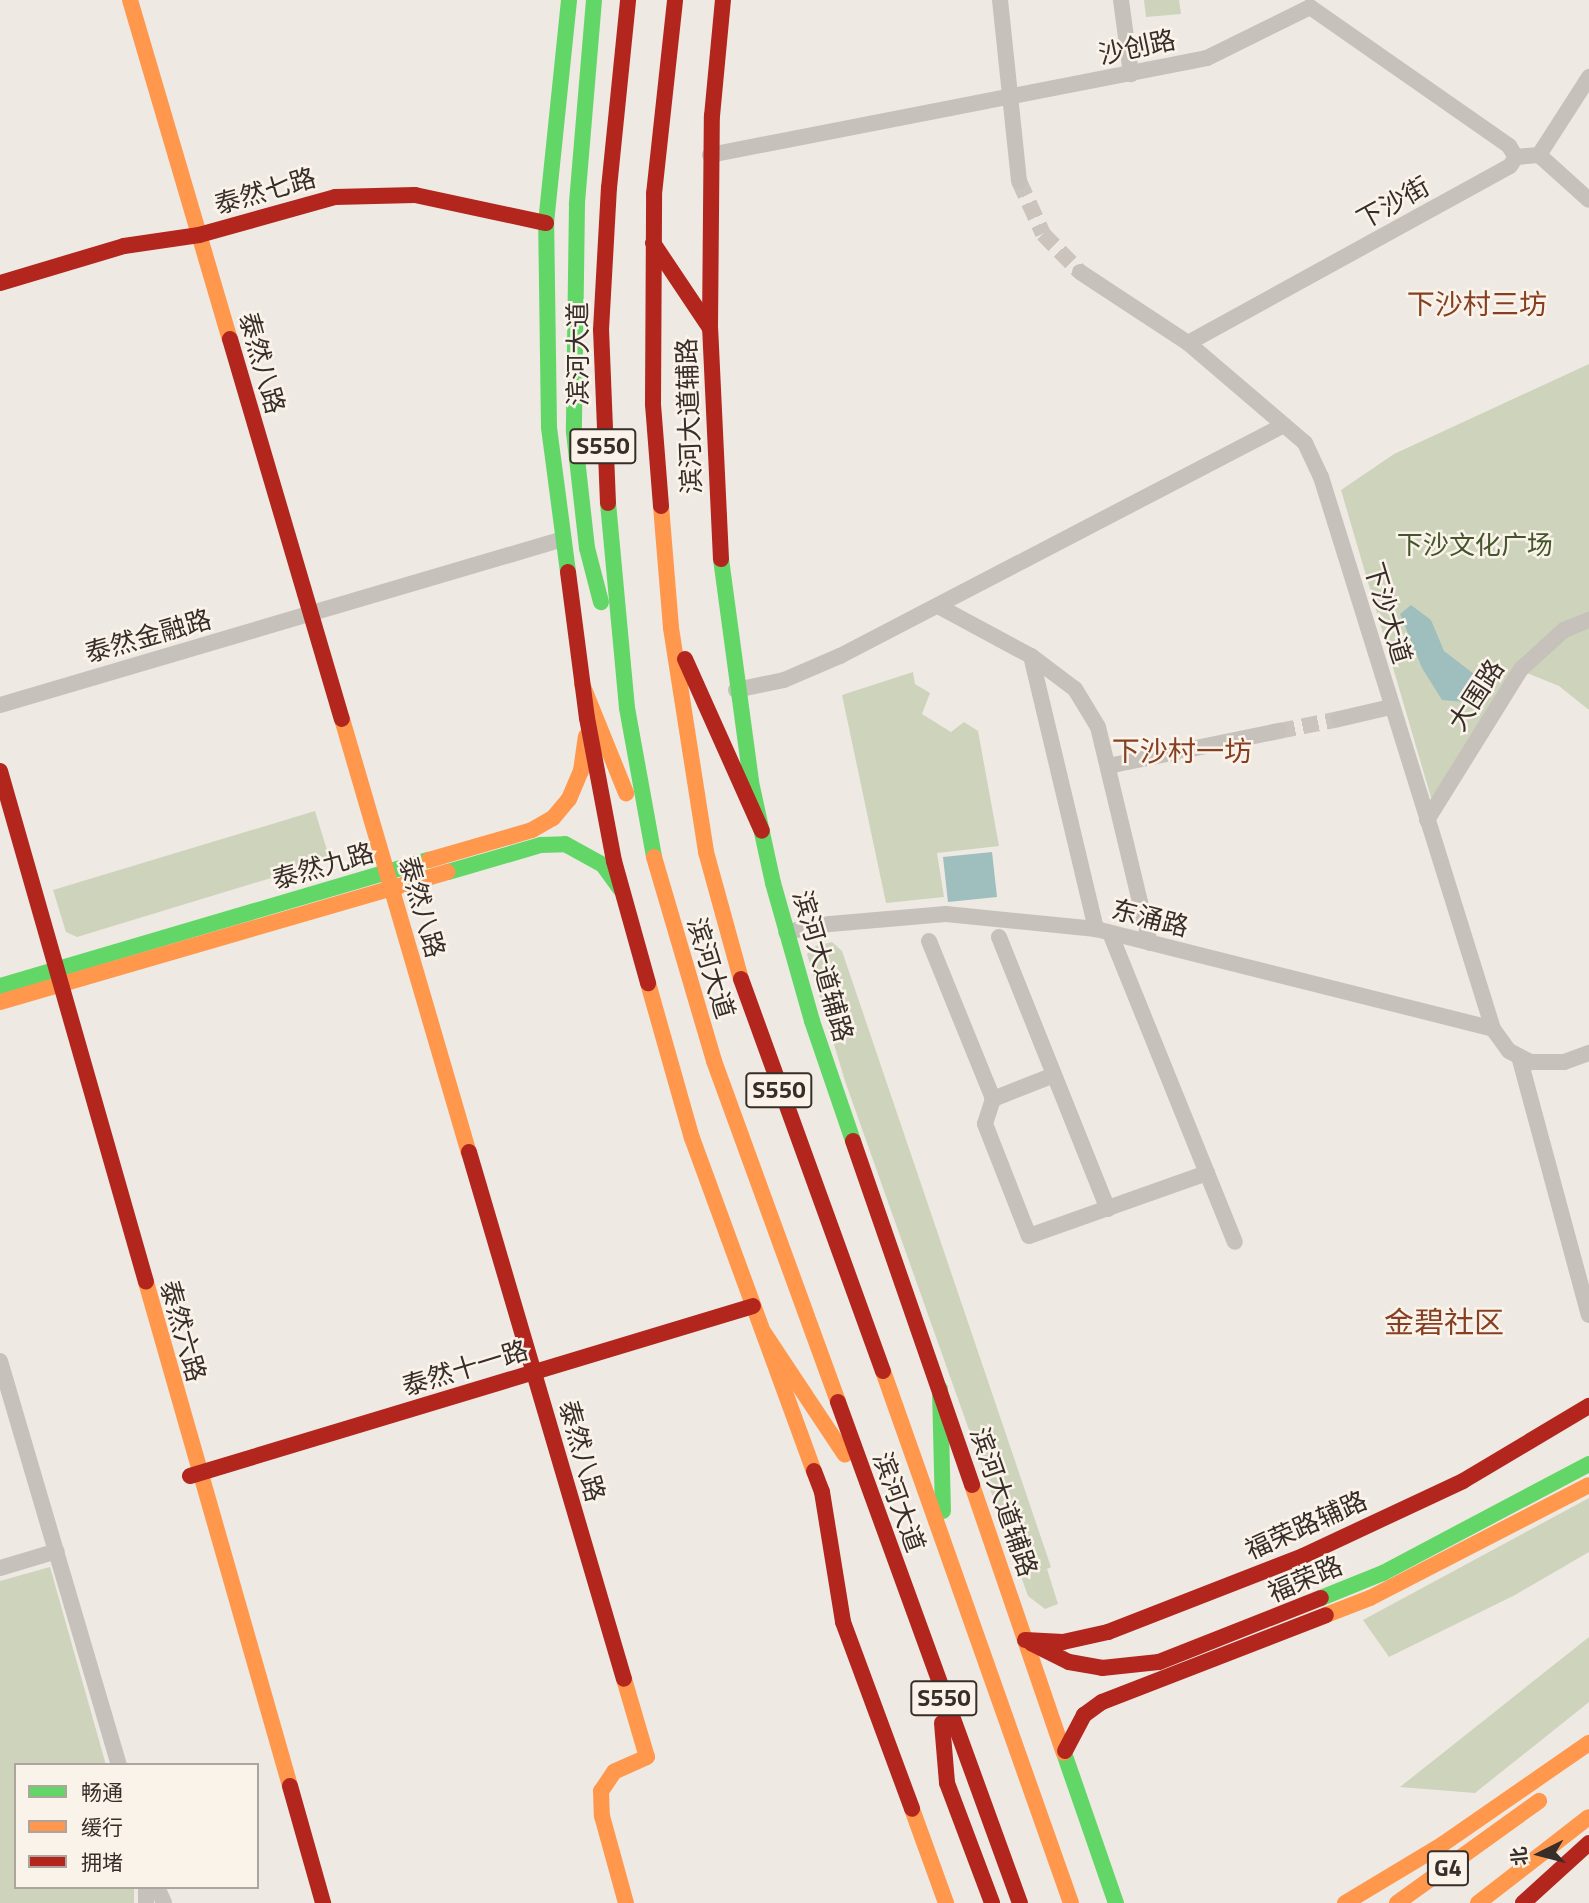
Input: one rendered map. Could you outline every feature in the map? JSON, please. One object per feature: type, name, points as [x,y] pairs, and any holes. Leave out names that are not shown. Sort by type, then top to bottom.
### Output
[{"type":"main road","name":"泰然八路","points":[[130,0],[647,1757],[610,1775],[601,1791],[601,1804]]},
{"type":"main road","points":[[569,0],[546,223],[549,427],[560,540],[587,719],[622,890],[673,1079],[822,1492],[842,1622],[946,1903]]},
{"type":"main road","points":[[594,0],[582,124],[574,299],[579,496],[587,548],[627,708]]},
{"type":"main road","name":"滨河大道","points":[[628,0],[609,188],[601,330],[603,449],[627,708],[660,889],[714,1061],[939,1687],[1020,1903]]},
{"type":"main road","name":"滨河大道","points":[[677,0],[658,122],[653,243],[653,404],[671,628],[706,852],[732,950],[944,1536],[1071,1903]]},
{"type":"main road","name":"滨河大道辅路","points":[[723,0],[710,155],[710,328],[716,501],[736,690],[762,831],[786,932],[838,1103],[940,1390],[1116,1903]]},
{"type":"main road","name":"泰然七路","points":[[0,283],[124,246],[199,235],[321,199],[379,193],[415,195],[546,223]]},
{"type":"main road","points":[[653,243],[710,328]]},
{"type":"main road","points":[[671,628],[762,831]]},
{"type":"main road","points":[[582,684],[614,755],[660,889]]},
{"type":"main road","name":"泰然九路","points":[[0,1002],[52,979],[389,881],[524,833],[553,818],[578,781],[587,719]]},
{"type":"main road","name":"泰然六路","points":[[0,771],[52,979],[313,1903]]},
{"type":"main road","name":"泰然六路","points":[[0,822],[52,979]]},
{"type":"main road","name":"泰然九路","points":[[389,881],[558,844],[594,858],[622,890]]},
{"type":"main road","name":"泰然九路","points":[[0,986],[52,979]]},
{"type":"main road","name":"泰然十一路","points":[[194,1474],[753,1306]]},
{"type":"main road","points":[[764,1333],[870,1493]]},
{"type":"main road","points":[[940,1390],[944,1536]]},
{"type":"main road","name":"福荣路辅路","points":[[1025,1640],[1063,1642],[1108,1632],[1303,1556],[1463,1481],[1589,1406]]},
{"type":"main road","name":"福荣路","points":[[1025,1640],[1083,1665],[1131,1668],[1158,1662],[1382,1573],[1589,1464]]},
{"type":"main road","name":"泰然六路","points":[[194,1474],[324,1903]]},
{"type":"main road","name":"福荣路","points":[[1065,1751],[1084,1715],[1102,1702],[1370,1598],[1589,1485]]},
{"type":"main road","points":[[939,1687],[947,1783],[992,1903]]},
{"type":"main road","points":[[1345,1903],[1486,1814],[1589,1743]]},
{"type":"main road","name":"G4","points":[[1398,1903],[1497,1832],[1589,1760]]},
{"type":"main road","points":[[601,1804],[625,1903]]},
{"type":"main road","points":[[601,1804],[633,1903]]},
{"type":"main road","name":"G4","points":[[1478,1903],[1589,1817]]},
{"type":"main road","points":[[1523,1903],[1589,1843]]},
{"type":"street","points":[[1000,0],[1019,181]]},
{"type":"street","points":[[1121,0],[1131,74]]},
{"type":"street","name":"沙创路","points":[[710,155],[1011,98],[1220,53],[1299,10],[1314,8],[1509,146],[1516,157]]},
{"type":"street","points":[[1539,155],[1589,77]]},
{"type":"street","points":[[1516,157],[1539,155],[1589,200]]},
{"type":"street","name":"下沙街","points":[[1188,344],[1510,166],[1516,157]]},
{"type":"street","name":"下沙大道","points":[[1080,272],[1188,344],[1305,443],[1321,477],[1493,1029],[1520,1060]]},
{"type":"street","points":[[736,690],[802,673],[938,606],[1284,425]]},
{"type":"street","name":"泰然金融路","points":[[0,705],[560,540]]},
{"type":"street","points":[[938,606],[1031,656],[1064,679],[1084,701],[1098,727],[1150,943]]},
{"type":"street","name":"大围路","points":[[1427,820],[1521,669],[1564,631],[1589,620]]},
{"type":"street","points":[[1031,656],[1103,931],[1235,1242]]},
{"type":"street","points":[[1339,719],[1391,707]]},
{"type":"street","points":[[1108,766],[1279,731]]},
{"type":"street","name":"东涌路","points":[[786,932],[830,924],[946,915],[1103,931],[1493,1029]]},
{"type":"street","points":[[999,937],[1108,1209]]},
{"type":"street","points":[[929,941],[993,1099],[985,1124],[1029,1236],[1207,1173]]},
{"type":"street","points":[[1589,1053],[1552,1064],[1520,1060],[1589,1315]]},
{"type":"street","points":[[993,1099],[1054,1074]]},
{"type":"street","points":[[0,1360],[117,1763]]},
{"type":"street","points":[[0,1568],[57,1551]]},
{"type":"green space","points":[[1144,0],[1179,0],[1181,14],[1146,17]]},
{"type":"green space","name":"下沙文化广场","points":[[1589,364],[1589,710],[1559,686],[1527,673],[1437,818],[1341,490],[1394,454]]},
{"type":"green space","points":[[913,672],[915,684],[930,693],[922,714],[951,732],[964,722],[978,731],[999,846],[937,853],[944,897],[886,903],[842,695]]},
{"type":"green space","points":[[315,811],[330,860],[77,937],[66,932],[53,890]]},
{"type":"green space","points":[[832,942],[842,951],[1051,1567],[1047,1569],[1058,1604],[1045,1609],[1028,1596],[845,1081],[807,954],[816,946]]},
{"type":"green space","points":[[1589,1498],[1589,1552],[1515,1595],[1389,1657],[1363,1620]]},
{"type":"green space","points":[[50,1567],[105,1763],[14,1763],[14,1889],[134,1889],[134,1903],[0,1903],[0,1581]]},
{"type":"green space","points":[[1589,1637],[1589,1702],[1475,1793],[1400,1787]]},
{"type":"water","points":[[1411,605],[1431,620],[1444,651],[1478,677],[1477,690],[1465,702],[1442,700],[1422,668],[1400,614]]},
{"type":"water","points":[[992,852],[997,897],[948,902],[943,857]]},
{"type":"tunnel","points":[[1019,181],[1043,234],[1080,272]]},
{"type":"tunnel","points":[[1279,731],[1339,719]]},
{"type":"traffic: fast","points":[[568,572],[549,427],[546,223],[569,0]]},
{"type":"traffic: fast","points":[[594,0],[577,204],[574,432],[587,548],[601,602]]},
{"type":"traffic: fast","points":[[608,503],[627,708],[654,857]]},
{"type":"traffic: fast","points":[[721,559],[751,782],[773,883],[812,1021],[853,1141]]},
{"type":"traffic: fast","points":[[448,872],[541,845],[565,844],[603,865],[620,888]]},
{"type":"traffic: fast","points":[[0,986],[429,860]]},
{"type":"traffic: fast","points":[[940,1389],[943,1511]]},
{"type":"traffic: fast","points":[[1321,1598],[1383,1573],[1589,1464]]},
{"type":"traffic: fast","points":[[1064,1753],[1116,1903]]},
{"type":"traffic: slow","points":[[130,0],[230,339]]},
{"type":"traffic: slow","points":[[661,506],[671,628],[706,852],[741,979]]},
{"type":"traffic: slow","points":[[582,684],[626,793]]},
{"type":"traffic: slow","points":[[342,719],[469,1152]]},
{"type":"traffic: slow","points":[[429,860],[532,830],[553,818],[569,799],[581,771],[586,736]]},
{"type":"traffic: slow","points":[[654,857],[714,1061],[838,1402]]},
{"type":"traffic: slow","points":[[0,1002],[448,872]]},
{"type":"traffic: slow","points":[[648,983],[692,1138],[814,1471]]},
{"type":"traffic: slow","points":[[146,1282],[290,1786]]},
{"type":"traffic: slow","points":[[764,1333],[845,1455]]},
{"type":"traffic: slow","points":[[883,1371],[1071,1903]]},
{"type":"traffic: slow","points":[[972,1485],[1064,1753]]},
{"type":"traffic: slow","points":[[1326,1615],[1370,1598],[1589,1485]]},
{"type":"traffic: slow","points":[[624,1679],[647,1757],[614,1772],[601,1791],[602,1816],[626,1903]]},
{"type":"traffic: slow","points":[[1345,1903],[1443,1844],[1589,1743]]},
{"type":"traffic: slow","points":[[1397,1903],[1539,1801]]},
{"type":"traffic: slow","points":[[912,1809],[946,1903]]},
{"type":"traffic: slow","points":[[1478,1903],[1589,1817]]},
{"type":"traffic: jam","points":[[608,503],[601,330],[609,188],[628,0]]},
{"type":"traffic: jam","points":[[661,506],[653,404],[654,194],[675,0]]},
{"type":"traffic: jam","points":[[721,559],[710,328],[712,116],[723,0]]},
{"type":"traffic: jam","points":[[0,283],[124,246],[199,235],[335,197],[415,195],[546,223]]},
{"type":"traffic: jam","points":[[653,243],[710,328]]},
{"type":"traffic: jam","points":[[230,339],[342,719]]},
{"type":"traffic: jam","points":[[568,572],[587,718],[614,861],[648,983]]},
{"type":"traffic: jam","points":[[685,659],[762,831]]},
{"type":"traffic: jam","points":[[0,771],[146,1282]]},
{"type":"traffic: jam","points":[[741,979],[883,1371]]},
{"type":"traffic: jam","points":[[853,1141],[972,1485]]},
{"type":"traffic: jam","points":[[469,1152],[624,1679]]},
{"type":"traffic: jam","points":[[190,1476],[753,1306]]},
{"type":"traffic: jam","points":[[838,1402],[1020,1903]]},
{"type":"traffic: jam","points":[[1025,1640],[1063,1642],[1108,1632],[1303,1556],[1463,1481],[1589,1406]]},
{"type":"traffic: jam","points":[[814,1471],[822,1492],[843,1622],[912,1809]]},
{"type":"traffic: jam","points":[[1031,1643],[1069,1662],[1102,1668],[1159,1662],[1321,1598]]},
{"type":"traffic: jam","points":[[1065,1751],[1084,1715],[1102,1702],[1326,1615]]},
{"type":"traffic: jam","points":[[942,1723],[947,1783],[992,1903]]},
{"type":"traffic: jam","points":[[290,1786],[323,1903]]},
{"type":"traffic: jam","points":[[1523,1903],[1589,1843]]},
{"type":"district","name":"下沙村三坊","points":[[1477,304]]},
{"type":"district","name":"下沙村一坊","points":[[1182,751]]},
{"type":"district","name":"金碧社区","points":[[1444,1322]]}]
